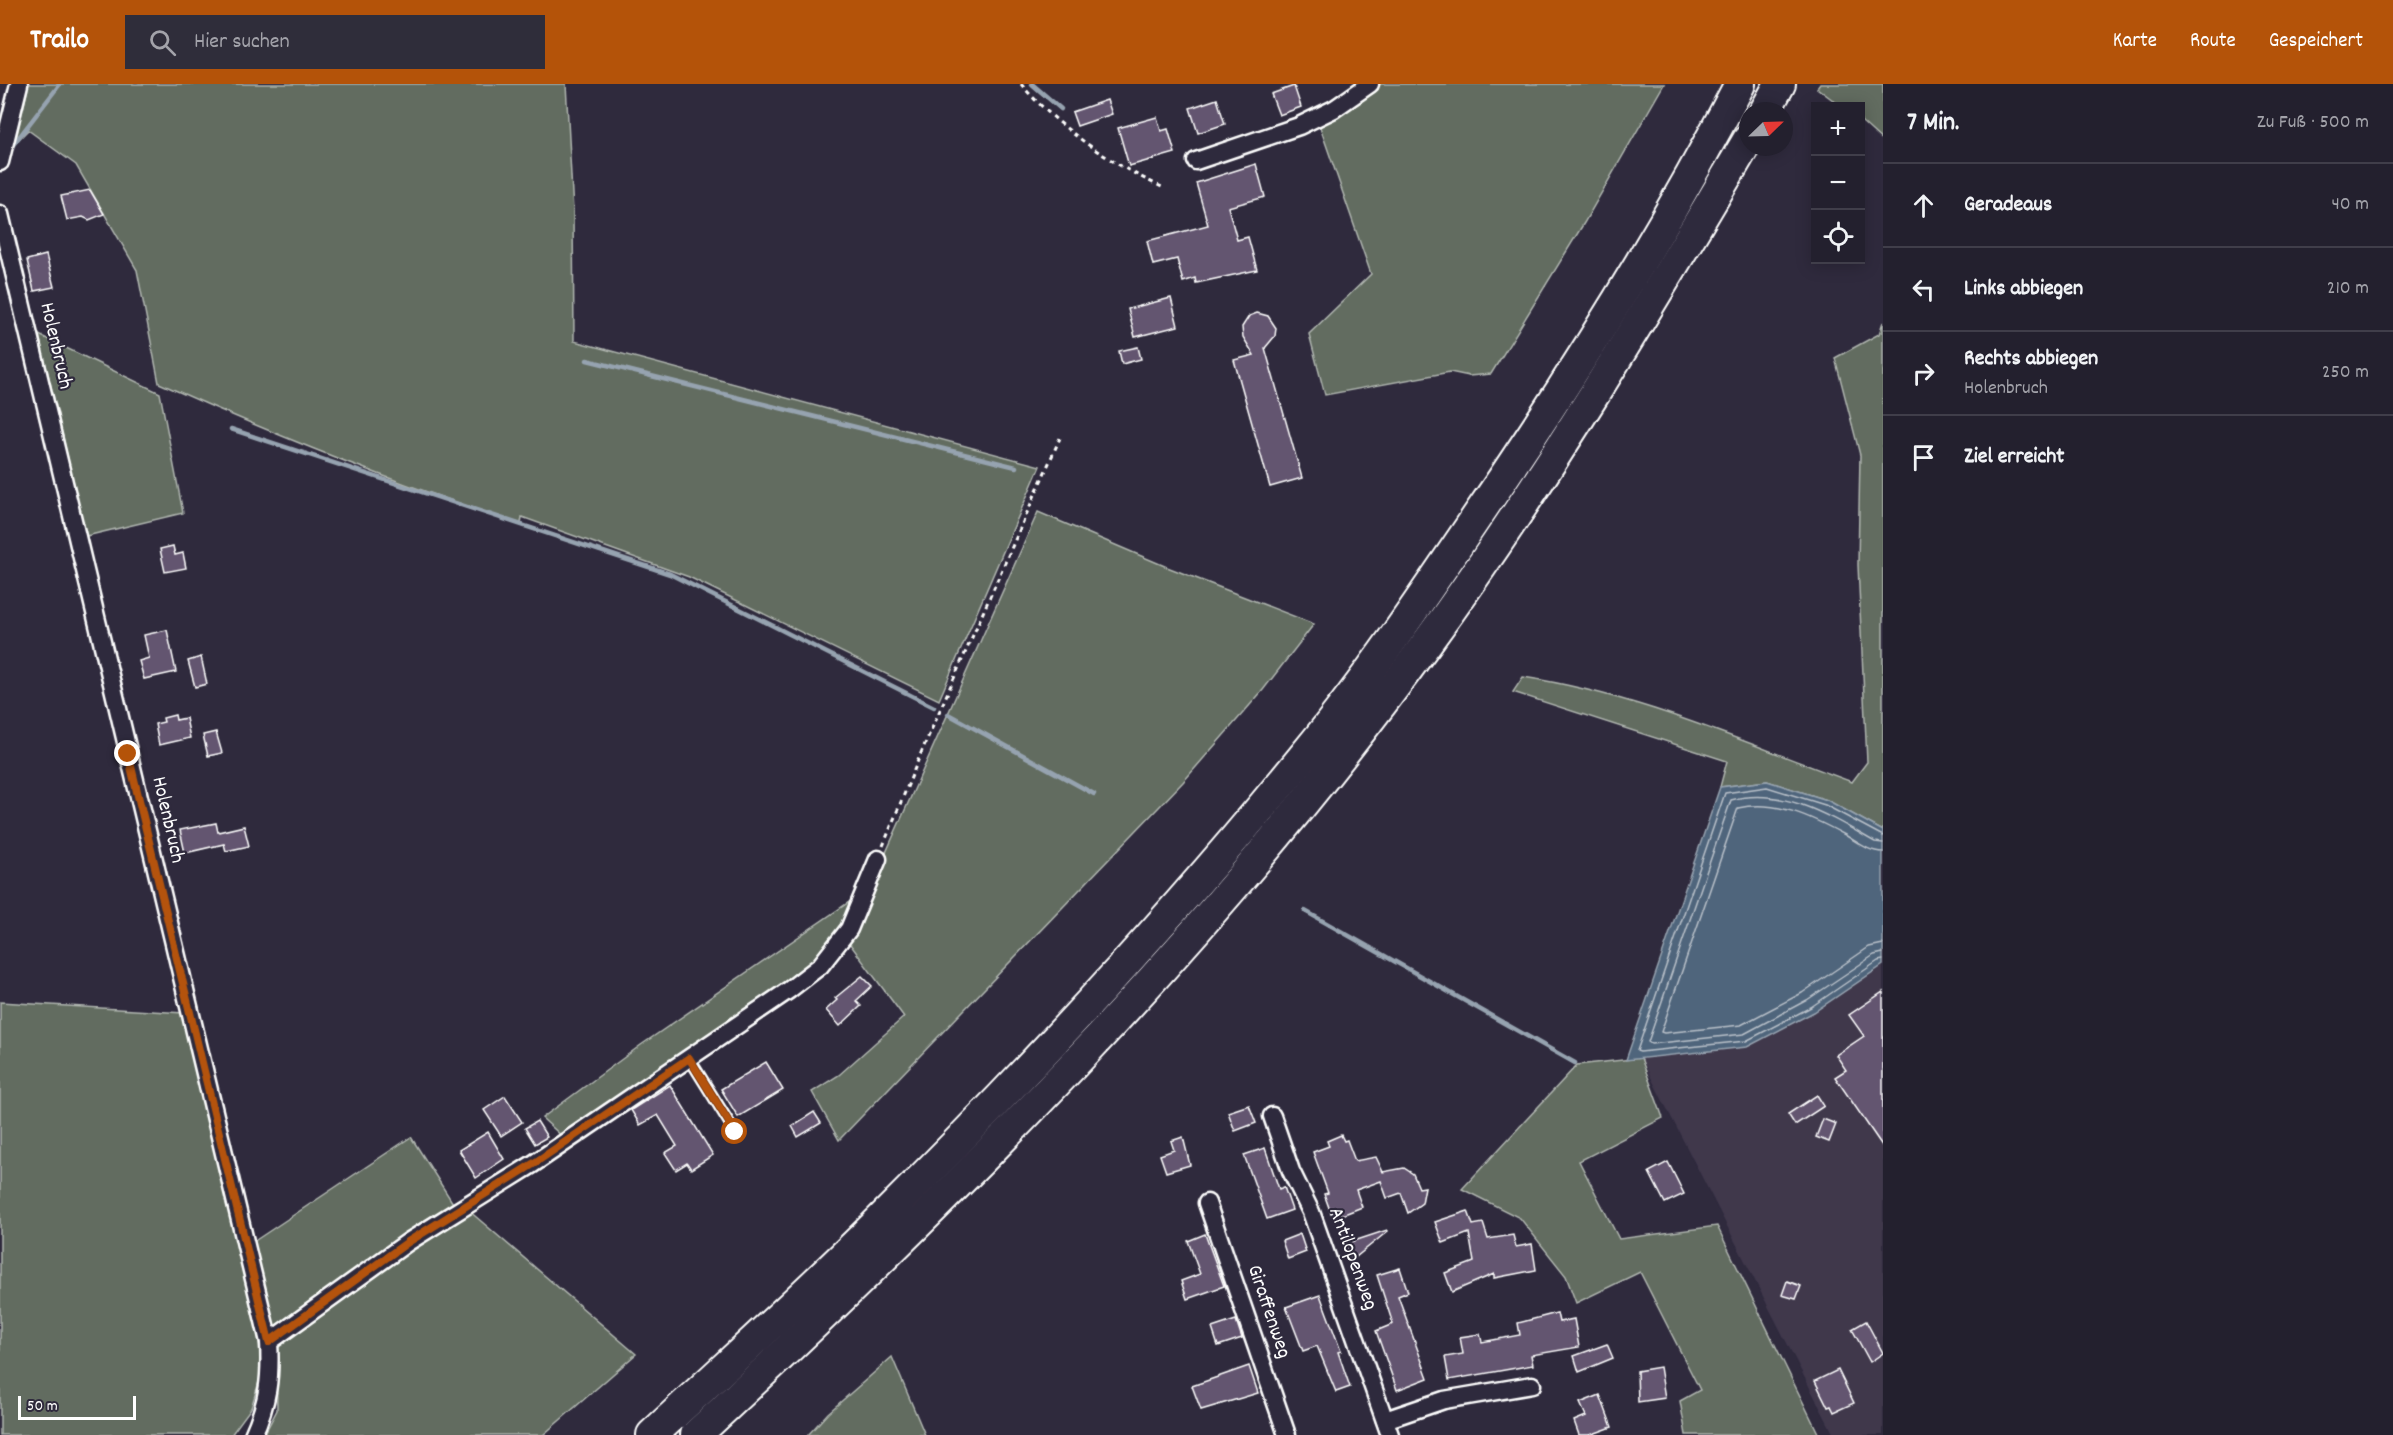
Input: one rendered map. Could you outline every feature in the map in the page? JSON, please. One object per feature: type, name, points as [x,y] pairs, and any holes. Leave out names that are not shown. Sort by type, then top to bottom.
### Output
[{"type":"highway","points":[[652,1435],[890,1211],[1063,1030],[1214,863],[1310,748],[1402,626],[1566,388],[1644,260],[1740,84]]},
{"type":"highway","points":[[1770,102],[1780,84]]},
{"type":"highway","points":[[696,1435],[826,1315],[990,1154],[1103,1034],[1226,895],[1332,768],[1427,643],[1590,405],[1739,155]]},
{"type":"street","points":[[0,162],[19,84]]},
{"type":"street","points":[[1196,161],[1299,126],[1334,109],[1370,84]]},
{"type":"street","name":"Holenbruch","points":[[0,214],[269,1342],[271,1376],[264,1411],[253,1435]]},
{"type":"street","points":[[269,1342],[408,1242],[533,1164],[820,966],[849,929],[878,859]]},
{"type":"street","name":"Antilopenweg","points":[[1272,1116],[1291,1171],[1311,1212],[1388,1427],[1444,1400],[1532,1385]]},
{"type":"street","name":"Giraffenweg","points":[[1207,1203],[1287,1435]]},
{"type":"lane","points":[[689,1058],[735,1132]]},
{"type":"path","points":[[1021,84],[1085,142],[1133,174],[1162,187]]},
{"type":"path","points":[[878,859],[921,753],[1060,438]]},
{"type":"shaded area","points":[[1883,965],[1883,1435],[1834,1435],[1641,1058],[1747,1047],[1814,1012]]},
{"type":"green space","points":[[29,84],[566,84],[573,212],[574,341],[1040,466],[939,700],[689,577],[522,517],[521,524],[429,493],[248,422],[159,383],[137,270],[76,165],[28,130],[15,143]]},
{"type":"green space","points":[[1380,84],[1664,84],[1584,223],[1491,374],[1469,376],[1450,372],[1325,395],[1309,334],[1371,274],[1320,127]]},
{"type":"green space","points":[[1820,84],[1883,84],[1883,141],[1865,125],[1865,102],[1836,102],[1817,88]]},
{"type":"green space","points":[[1883,322],[1883,831],[1827,800],[1767,781],[1720,787],[1727,761],[1513,692],[1523,677],[1607,695],[1690,721],[1852,782],[1867,762],[1858,565],[1860,455],[1835,358],[1879,334]]},
{"type":"green space","points":[[39,335],[160,393],[183,513],[86,536]]},
{"type":"green space","points":[[1038,512],[1167,567],[1314,624],[1263,690],[1183,782],[839,1140],[812,1092],[839,1075],[904,1017],[847,940]]},
{"type":"green space","points":[[855,898],[844,928],[816,963],[563,1137],[542,1118],[641,1045]]},
{"type":"green space","points":[[0,1002],[184,1013],[257,1324],[262,1372],[251,1408],[231,1435],[0,1435]]},
{"type":"green space","points":[[1641,1058],[1663,1118],[1579,1161],[1619,1239],[1717,1226],[1819,1435],[1686,1435],[1680,1401],[1700,1390],[1640,1272],[1576,1303],[1566,1276],[1520,1218],[1462,1189],[1577,1065]]},
{"type":"green space","points":[[411,1137],[456,1208],[274,1333],[253,1242]]},
{"type":"green space","points":[[468,1210],[636,1354],[543,1435],[264,1435],[277,1410],[276,1342]]},
{"type":"green space","points":[[892,1357],[925,1435],[808,1435],[828,1413]]},
{"type":"water","points":[[1767,781],[1827,800],[1883,831],[1883,965],[1814,1012],[1747,1047],[1626,1060],[1720,787]]},
{"type":"building","points":[[1294,86],[1301,107],[1279,115],[1271,94]]},
{"type":"building","points":[[1217,99],[1225,124],[1198,133],[1190,108]]},
{"type":"building","points":[[1107,100],[1112,114],[1077,126],[1072,112]]},
{"type":"building","points":[[1157,117],[1161,131],[1168,129],[1175,153],[1129,166],[1118,128]]},
{"type":"building","points":[[1256,164],[1265,197],[1228,207],[1237,240],[1248,237],[1257,270],[1196,283],[1195,278],[1183,282],[1177,259],[1153,265],[1147,241],[1208,225],[1196,183]]},
{"type":"building","points":[[90,190],[104,214],[89,220],[83,217],[67,220],[61,196]]},
{"type":"building","points":[[46,255],[54,287],[34,291],[27,260]]},
{"type":"building","points":[[1171,298],[1178,326],[1135,337],[1128,309]]},
{"type":"building","points":[[1257,313],[1268,316],[1276,328],[1275,336],[1265,348],[1302,478],[1270,487],[1234,360],[1254,355],[1243,337],[1242,327],[1249,316]]},
{"type":"building","points":[[1138,347],[1141,359],[1122,364],[1119,351]]},
{"type":"building","points":[[173,546],[175,555],[183,553],[186,568],[165,572],[160,549]]},
{"type":"building","points":[[167,630],[176,672],[144,679],[139,661],[149,658],[144,635]]},
{"type":"building","points":[[201,657],[207,684],[195,687],[188,661]]},
{"type":"building","points":[[175,715],[176,720],[186,718],[190,738],[159,745],[155,724],[164,722],[163,718]]},
{"type":"building","points":[[216,732],[222,753],[208,756],[203,735]]},
{"type":"building","points":[[216,823],[218,832],[244,826],[249,846],[226,851],[224,844],[185,853],[180,830]]},
{"type":"building","points":[[862,976],[872,986],[856,1001],[861,1006],[840,1026],[826,1010],[837,1000],[835,998]]},
{"type":"building","points":[[1883,992],[1883,1147],[1835,1077],[1846,1070],[1836,1055],[1864,1036],[1849,1015]]},
{"type":"building","points":[[766,1062],[783,1090],[738,1117],[721,1089]]},
{"type":"building","points":[[670,1085],[713,1155],[691,1169],[687,1163],[676,1170],[665,1153],[677,1146],[658,1115],[640,1125],[631,1110]]},
{"type":"building","points":[[1817,1095],[1824,1106],[1795,1125],[1788,1114]]},
{"type":"building","points":[[505,1096],[522,1122],[501,1136],[484,1110]]},
{"type":"building","points":[[1249,1105],[1256,1123],[1235,1131],[1228,1112]]},
{"type":"building","points":[[814,1112],[821,1123],[798,1137],[792,1126]]},
{"type":"building","points":[[1823,1119],[1836,1124],[1829,1142],[1816,1137]]},
{"type":"building","points":[[537,1121],[547,1137],[535,1144],[525,1128]]},
{"type":"building","points":[[488,1132],[504,1159],[476,1178],[459,1150]]},
{"type":"building","points":[[1341,1135],[1344,1141],[1347,1140],[1355,1161],[1376,1157],[1383,1172],[1404,1168],[1413,1174],[1419,1188],[1425,1187],[1422,1203],[1408,1213],[1401,1193],[1387,1198],[1381,1181],[1356,1190],[1362,1207],[1342,1215],[1340,1210],[1331,1213],[1324,1194],[1328,1193],[1313,1152],[1329,1146],[1327,1141]]},
{"type":"building","points":[[1183,1137],[1190,1165],[1166,1172],[1160,1155],[1174,1150],[1171,1141]]},
{"type":"building","points":[[1265,1148],[1279,1189],[1284,1187],[1292,1210],[1267,1219],[1244,1155]]},
{"type":"building","points":[[1668,1162],[1684,1194],[1665,1203],[1649,1172]]},
{"type":"building","points":[[1468,1211],[1473,1225],[1483,1223],[1488,1239],[1513,1235],[1516,1247],[1532,1244],[1536,1270],[1494,1278],[1494,1274],[1452,1292],[1445,1273],[1474,1262],[1469,1233],[1443,1243],[1435,1222]]},
{"type":"building","points":[[1388,1231],[1351,1261],[1345,1244]]},
{"type":"building","points":[[1205,1234],[1224,1286],[1187,1299],[1181,1281],[1200,1274],[1188,1241]]},
{"type":"building","points":[[1300,1234],[1306,1252],[1288,1259],[1282,1241]]},
{"type":"building","points":[[1400,1268],[1408,1292],[1398,1296],[1428,1378],[1397,1390],[1376,1331],[1393,1324],[1377,1275]]},
{"type":"building","points":[[1787,1281],[1801,1286],[1796,1299],[1782,1295]]},
{"type":"building","points":[[1320,1295],[1341,1351],[1338,1352],[1350,1387],[1336,1392],[1317,1346],[1303,1351],[1286,1307]]},
{"type":"building","points":[[1557,1313],[1559,1322],[1574,1319],[1579,1347],[1531,1355],[1533,1365],[1449,1380],[1445,1357],[1463,1354],[1460,1337],[1480,1334],[1482,1342],[1520,1335],[1518,1323]]},
{"type":"building","points":[[1236,1320],[1242,1338],[1218,1346],[1212,1328]]},
{"type":"building","points":[[1866,1321],[1883,1353],[1870,1362],[1852,1329]]},
{"type":"building","points":[[1607,1344],[1613,1358],[1579,1372],[1574,1356]]},
{"type":"building","points":[[1249,1366],[1258,1393],[1201,1410],[1192,1386]]},
{"type":"building","points":[[1660,1367],[1665,1398],[1638,1402],[1637,1371]]},
{"type":"building","points":[[1838,1370],[1854,1403],[1834,1412],[1831,1406],[1828,1407],[1815,1381]]},
{"type":"building","points":[[1600,1395],[1612,1427],[1590,1435],[1579,1435],[1574,1421],[1586,1416],[1580,1403]]},
{"type":"waterway","points":[[13,145],[60,84]]},
{"type":"waterway","points":[[1032,84],[1061,109]]},
{"type":"waterway","points":[[587,360],[1016,467]]},
{"type":"waterway","points":[[231,429],[670,574],[934,707]]},
{"type":"waterway","points":[[948,714],[1094,794]]},
{"type":"waterway","points":[[1305,911],[1575,1063]]},
{"type":"route","points":[[128,754],[269,1342],[408,1242],[533,1164],[689,1058],[735,1132]]}]
